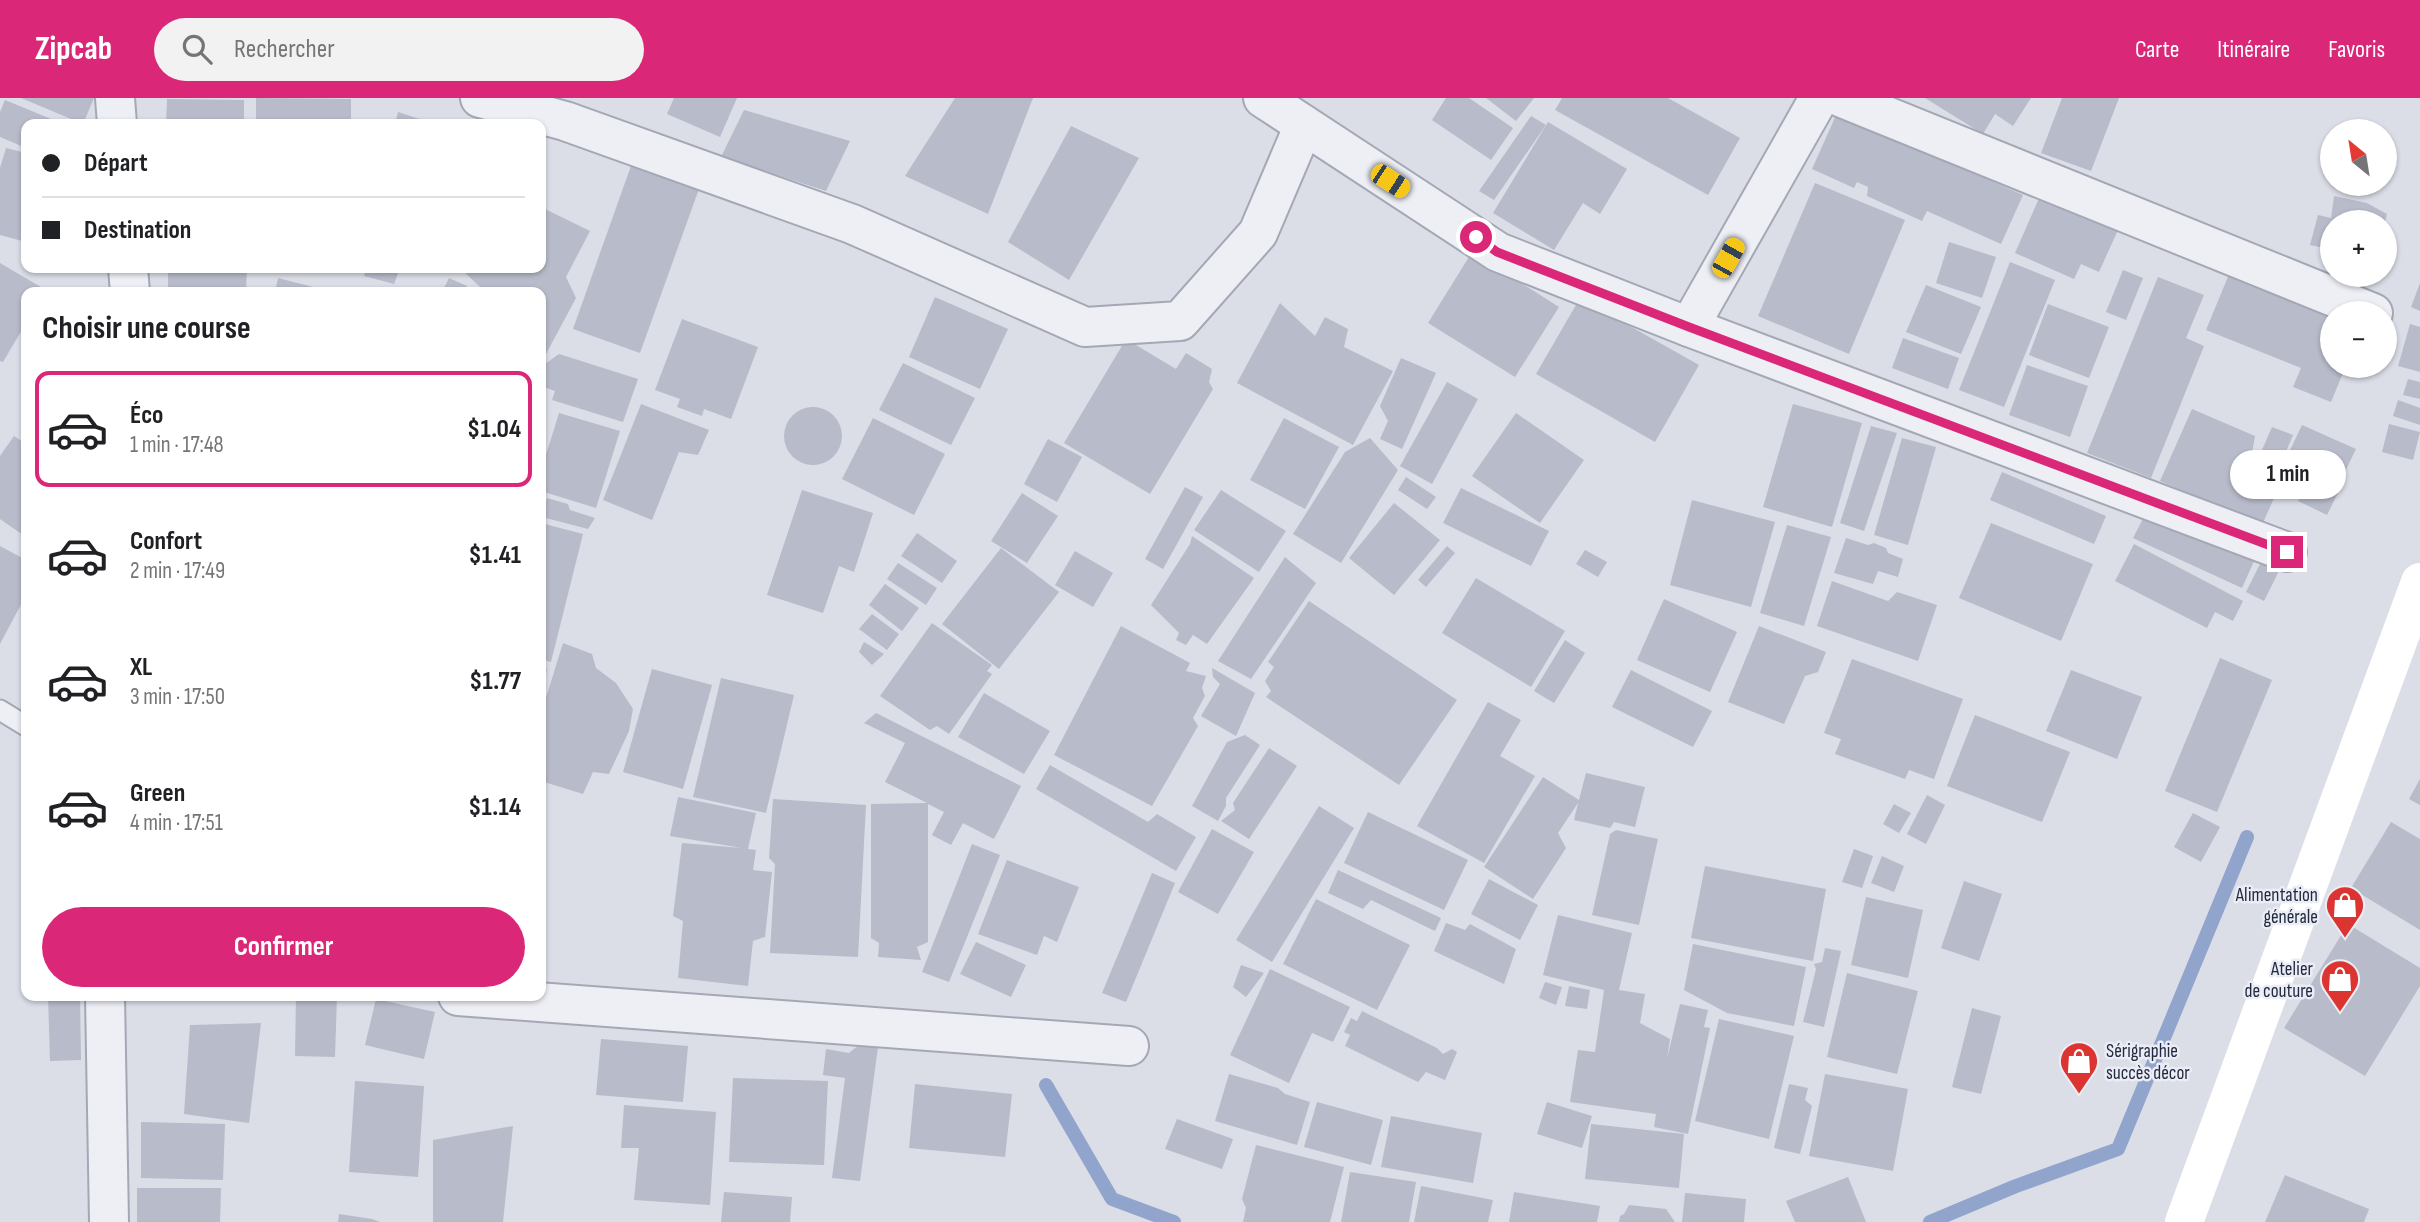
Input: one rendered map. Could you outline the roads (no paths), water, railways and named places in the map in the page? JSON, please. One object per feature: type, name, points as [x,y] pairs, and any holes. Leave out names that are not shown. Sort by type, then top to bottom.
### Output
[{"type":"street","points":[[115,98],[117,119]]},
{"type":"street","points":[[480,98],[565,121],[852,224],[1085,327],[1180,321],[1258,233],[1304,125]]},
{"type":"street","points":[[1263,98],[1497,252],[2287,552]]},
{"type":"street","points":[[1689,327],[1819,98]]},
{"type":"street","points":[[1842,98],[2343,301]]},
{"type":"street","points":[[2184,1222],[2420,582]]},
{"type":"street","points":[[105,1001],[109,1222]]},
{"type":"street","points":[[525,1001],[1129,1046]]},
{"type":"lane","points":[[0,710],[21,723]]},
{"type":"waterway","points":[[1930,1222],[2016,1186],[2118,1149],[2247,837]]},
{"type":"waterway","points":[[1046,1085],[1112,1199],[1174,1222]]},
{"type":"place","name":"Alimentation générale","points":[[2345,939]]},
{"type":"place","name":"Atelier de couture","points":[[2340,1013]]},
{"type":"place","name":"Sérigraphie succès décor","points":[[2079,1095]]}]
